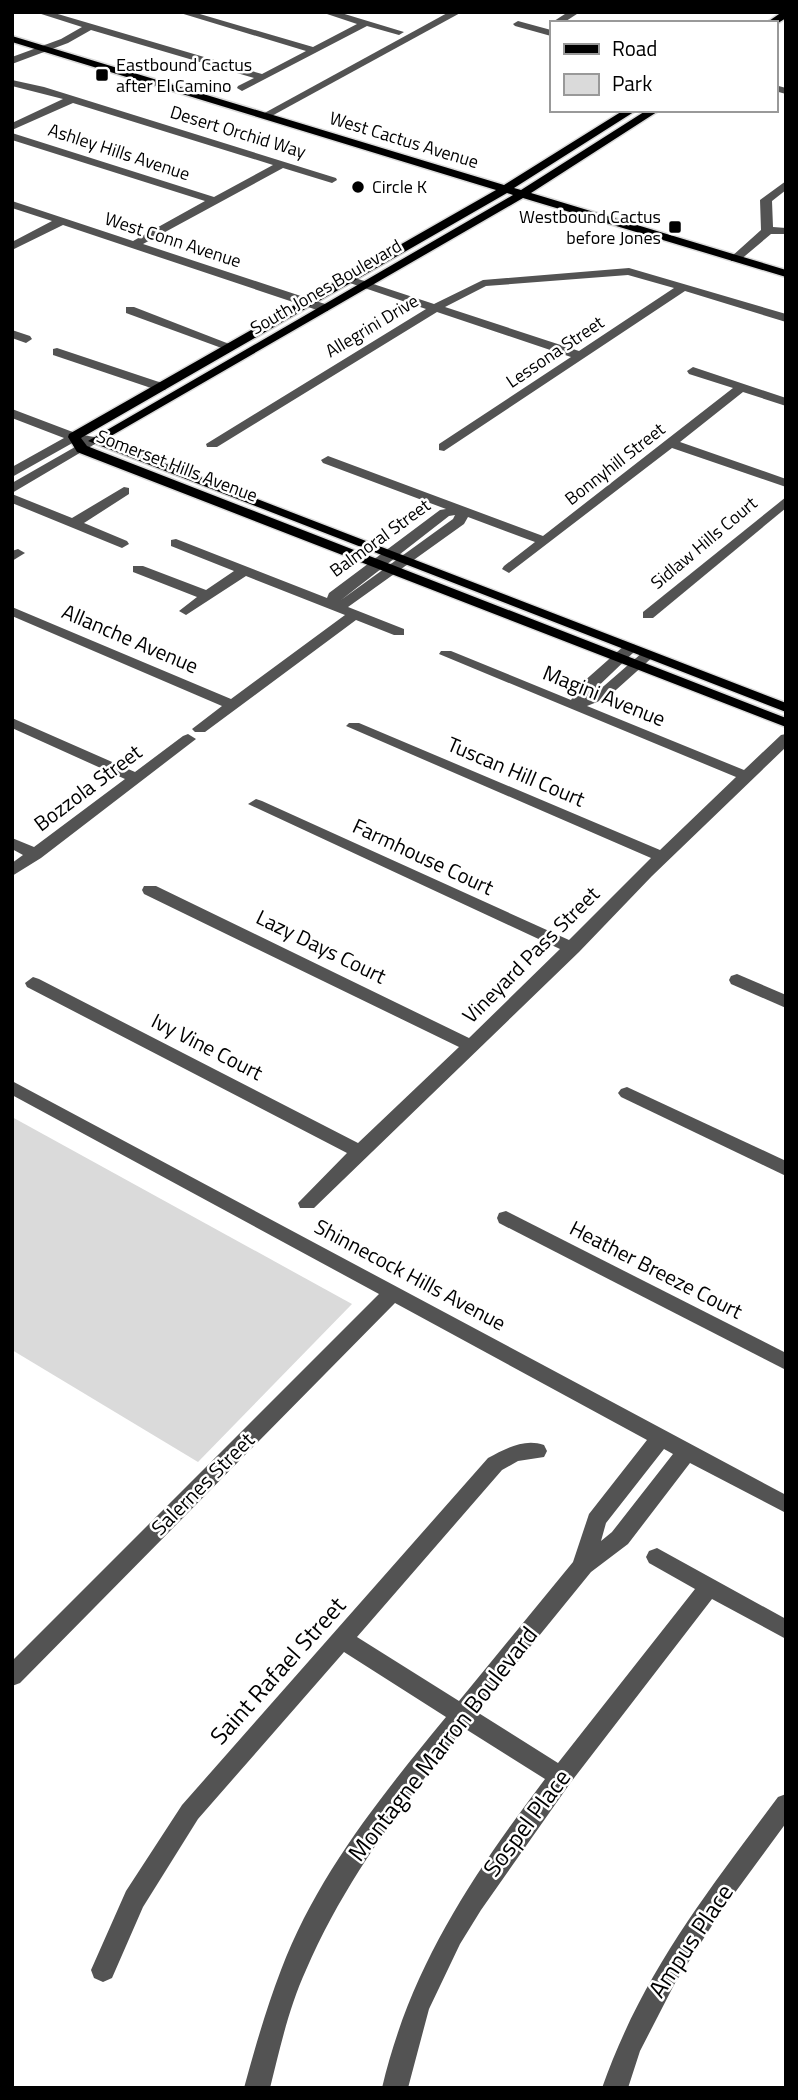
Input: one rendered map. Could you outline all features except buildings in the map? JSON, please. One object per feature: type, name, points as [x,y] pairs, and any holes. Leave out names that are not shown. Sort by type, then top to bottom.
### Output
[{"type":"main road","name":"West Cactus Avenue","points":[[12,39],[786,274]]},
{"type":"main road","name":"South Jones Boulevard","points":[[83,443],[161,387],[505,189],[629,112]]},
{"type":"main road","name":"South Jones Boulevard","points":[[83,443],[522,194],[652,112]]},
{"type":"main road","name":"Somerset Hills Avenue","points":[[83,443],[389,555],[398,566],[617,659],[786,723]]},
{"type":"main road","name":"Somerset Hills Avenue","points":[[83,443],[376,564],[398,566],[648,655],[786,708]]},
{"type":"street","points":[[40,12],[263,77]]},
{"type":"street","points":[[182,12],[314,50]]},
{"type":"street","points":[[326,12],[399,32]]},
{"type":"street","points":[[264,116],[457,12]]},
{"type":"street","points":[[559,21],[575,12]]},
{"type":"street","points":[[242,88],[366,23]]},
{"type":"street","points":[[518,24],[548,30]]},
{"type":"street","points":[[12,61],[63,42],[83,33],[88,27]]},
{"type":"street","name":"Desert Orchid Way","points":[[12,83],[332,180]]},
{"type":"street","points":[[12,127],[72,99]]},
{"type":"street","name":"Ashley Hills Avenue","points":[[12,135],[215,201]]},
{"type":"street","points":[[133,245],[283,164]]},
{"type":"street","points":[[735,259],[763,237],[766,230],[765,203],[786,184]]},
{"type":"street","points":[[773,194],[786,197]]},
{"type":"street","name":"West Conn Avenue","points":[[12,204],[324,308]]},
{"type":"street","points":[[12,247],[61,221]]},
{"type":"street","points":[[766,230],[786,231]]},
{"type":"street","name":"Allegrini Drive","points":[[212,444],[435,308],[483,283],[629,271],[786,318]]},
{"type":"street","points":[[348,279],[581,356]]},
{"type":"street","name":"Lessona Street","points":[[444,447],[685,286]]},
{"type":"street","points":[[130,310],[231,346]]},
{"type":"street","points":[[12,334],[26,339]]},
{"type":"street","points":[[57,352],[161,387]]},
{"type":"street","points":[[693,371],[786,402]]},
{"type":"street","name":"Bonnyhill Street","points":[[509,569],[742,387]]},
{"type":"street","points":[[12,413],[83,443]]},
{"type":"street","name":"South Jones Boulevard","points":[[12,473],[83,443]]},
{"type":"street","name":"South Jones Boulevard","points":[[12,489],[83,443]]},
{"type":"street","points":[[671,443],[786,482]]},
{"type":"street","points":[[328,460],[545,541]]},
{"type":"street","points":[[74,524],[124,491]]},
{"type":"street","points":[[12,498],[122,544]]},
{"type":"street","name":"Sidlaw Hills Court","points":[[648,615],[786,501]]},
{"type":"street","name":"Balmoral Street","points":[[464,510],[459,521],[349,603],[334,607],[334,596],[376,564],[445,513],[464,510]]},
{"type":"street","points":[[176,543],[399,632]]},
{"type":"street","points":[[138,569],[208,596]]},
{"type":"street","points":[[186,611],[244,570]]},
{"type":"street","name":"Allanche Avenue","points":[[12,611],[232,705]]},
{"type":"street","points":[[232,705],[354,615]]},
{"type":"street","points":[[575,706],[587,686],[630,649]]},
{"type":"street","name":"Magini Avenue","points":[[446,654],[746,776]]},
{"type":"street","points":[[575,706],[602,695],[648,655]]},
{"type":"street","name":"Bozzola Street","points":[[12,871],[232,705]]},
{"type":"street","points":[[12,722],[136,778]]},
{"type":"street","name":"Tuscan Hill Court","points":[[354,726],[662,857]]},
{"type":"street","name":"Vineyard Pass Street","points":[[307,1203],[573,948],[662,857],[786,738]]},
{"type":"street","name":"Farmhouse Court","points":[[256,804],[573,948]]},
{"type":"street","points":[[12,843],[35,854]]},
{"type":"street","name":"Lazy Days Court","points":[[150,890],[472,1046]]},
{"type":"street","points":[[737,981],[786,1002]]},
{"type":"street","name":"Ivy Vine Court","points":[[33,984],[360,1152]]},
{"type":"street","name":"Shinnecock Hills Avenue","points":[[12,1087],[786,1505]]},
{"type":"street","points":[[627,1093],[786,1169]]},
{"type":"street","name":"Heather Breeze Court","points":[[506,1218],[786,1362]]},
{"type":"street","name":"Salernes Street","points":[[12,1676],[393,1292]]},
{"type":"street","name":"Montagne Marron Boulevard","points":[[583,1566],[596,1520],[661,1437]]},
{"type":"street","name":"Saint Rafael Street","points":[[103,1970],[134,1899],[184,1820],[495,1464],[515,1453],[537,1451]]},
{"type":"street","name":"Montagne Marron Boulevard","points":[[257,2088],[293,1970],[331,1893],[354,1854],[462,1714],[583,1566],[620,1538],[687,1451]]},
{"type":"street","points":[[657,1557],[786,1630]]},
{"type":"street","name":"Sospel Place","points":[[395,2088],[406,2040],[447,1939],[493,1866],[709,1587]]},
{"type":"street","points":[[342,1639],[561,1777]]},
{"type":"street","name":"Ampus Place","points":[[615,2088],[624,2054],[660,1982],[786,1804]]},
{"type":"green space","points":[[12,1117],[352,1304],[198,1462],[12,1350]]},
{"type":"place","name":"Eastbound Cactus after El Camino","points":[[102,75]]},
{"type":"place","name":"Circle K","points":[[358,187]]},
{"type":"place","name":"Westbound Cactus before Jones","points":[[675,227]]}]
